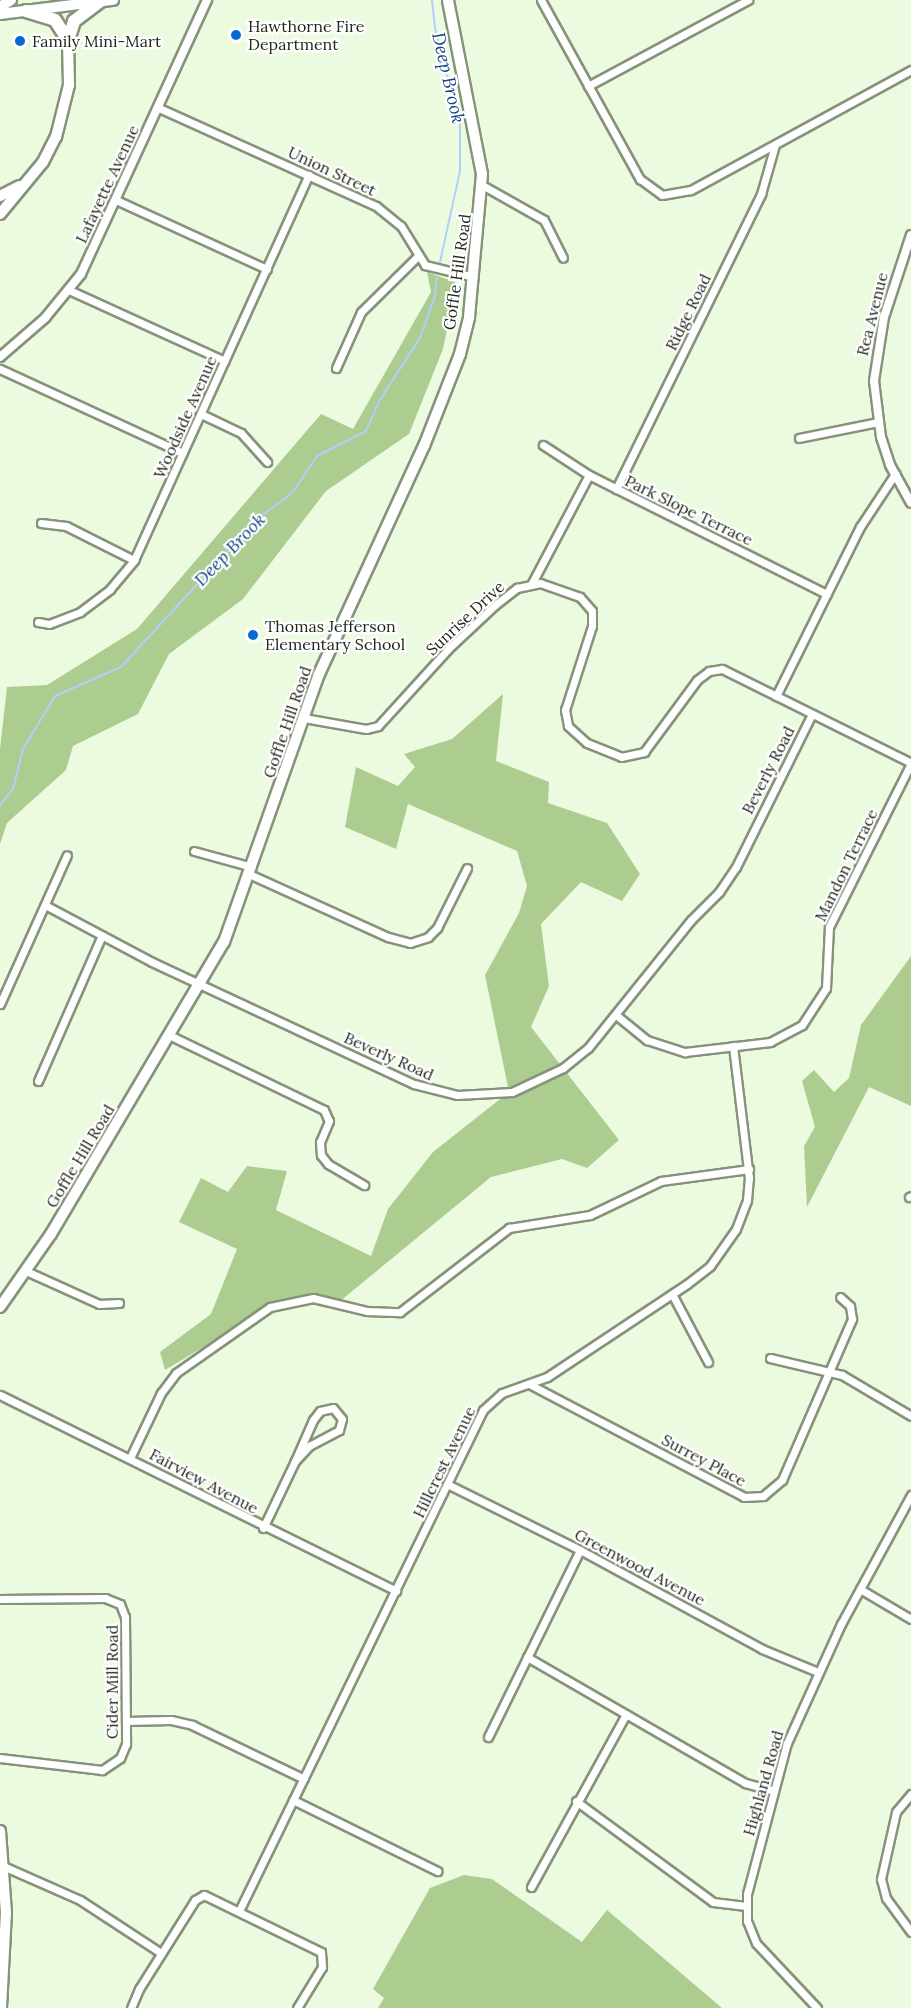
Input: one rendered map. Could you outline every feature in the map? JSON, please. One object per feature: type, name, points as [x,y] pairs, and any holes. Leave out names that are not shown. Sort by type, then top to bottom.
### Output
[{"type":"highway","points":[[68,40],[74,21],[107,1]]},
{"type":"highway","points":[[26,11],[55,20],[68,40]]},
{"type":"main road","points":[[0,7],[11,0]]},
{"type":"main road","points":[[47,0],[62,6]]},
{"type":"main road","name":"Goffle Hill Road","points":[[0,1306],[26,1271],[224,942],[319,674],[439,411],[466,330],[474,277],[482,185],[476,132],[448,0]]},
{"type":"main road","points":[[0,14],[107,1]]},
{"type":"main road","points":[[0,214],[34,174],[53,144],[65,112],[69,85],[68,40]]},
{"type":"main road","points":[[0,196],[34,174]]},
{"type":"main road","points":[[0,1831],[3,1866],[1,2008]]},
{"type":"street","name":"Lafayette Avenue","points":[[0,357],[45,318],[81,274],[207,0]]},
{"type":"street","points":[[588,86],[748,0]]},
{"type":"street","points":[[544,1],[640,179],[658,194],[684,193],[911,70]]},
{"type":"street","name":"Union Street","points":[[159,108],[309,175],[391,215],[417,257]]},
{"type":"street","name":"Ridge Road","points":[[616,489],[761,194],[775,145]]},
{"type":"street","name":"Woodside Avenue","points":[[38,622],[49,624],[80,612],[110,589],[134,560],[309,175]]},
{"type":"street","points":[[482,185],[536,213],[548,225],[563,258]]},
{"type":"street","points":[[116,200],[267,268]]},
{"type":"street","name":"Rea Avenue","points":[[911,235],[876,349],[878,422],[895,474],[911,503]]},
{"type":"street","points":[[336,368],[361,312],[417,257],[432,268],[474,277]]},
{"type":"street","points":[[69,290],[225,361]]},
{"type":"street","points":[[0,369],[183,453]]},
{"type":"street","points":[[201,414],[241,433],[267,462]]},
{"type":"street","points":[[799,438],[878,422]]},
{"type":"street","name":"Park Slope Terrace","points":[[543,445],[588,475],[827,594]]},
{"type":"street","points":[[776,696],[860,527],[895,474]]},
{"type":"street","points":[[588,475],[532,583],[557,587],[580,597],[592,611],[592,626],[565,710],[568,726],[587,743],[621,758],[644,752],[697,680],[715,669],[727,670],[911,763]]},
{"type":"street","points":[[41,524],[66,526],[134,560]]},
{"type":"street","name":"Sunrise Drive","points":[[304,718],[366,729],[378,726],[448,649],[517,588],[532,583]]},
{"type":"street","name":"Beverly Road","points":[[45,905],[199,984],[414,1084],[457,1095],[498,1094],[536,1083],[576,1058],[616,1015],[728,880],[812,714]]},
{"type":"street","name":"Mandon Terrace","points":[[616,1015],[647,1040],[676,1051],[771,1041],[789,1034],[802,1025],[820,1004],[828,981],[825,951],[829,927],[911,763]]},
{"type":"street","points":[[194,851],[251,871],[388,937],[410,943],[428,937],[437,928],[467,868]]},
{"type":"street","points":[[0,1004],[67,855]]},
{"type":"street","points":[[38,1081],[102,935]]},
{"type":"street","points":[[169,1035],[324,1110],[328,1121],[320,1142],[321,1155],[328,1164],[364,1185]]},
{"type":"street","name":"Hillcrest Avenue","points":[[239,1911],[449,1485],[483,1410],[502,1393],[547,1377],[703,1273],[736,1229],[747,1200],[748,1169],[733,1046]]},
{"type":"street","points":[[130,1458],[161,1393],[176,1372],[270,1307],[313,1298],[367,1311],[400,1312],[420,1300],[494,1236],[509,1228],[590,1215],[635,1192],[671,1179],[748,1169]]},
{"type":"street","points":[[26,1271],[99,1304],[119,1303]]},
{"type":"street","points":[[672,1294],[708,1362]]},
{"type":"street","name":"Surrey Place","points":[[529,1384],[744,1497],[755,1498],[770,1492],[782,1480],[830,1373],[852,1318],[849,1306],[840,1297]]},
{"type":"street","points":[[770,1358],[830,1373],[866,1387],[911,1416]]},
{"type":"street","name":"Fairview Avenue","points":[[0,1395],[130,1458],[263,1528],[396,1591]]},
{"type":"street","points":[[263,1528],[313,1420],[320,1411],[333,1408],[342,1419],[339,1430],[309,1446],[295,1461]]},
{"type":"street","name":"Greenwood Avenue","points":[[449,1485],[580,1550],[762,1649],[818,1672]]},
{"type":"street","name":"Highland Road","points":[[817,2008],[756,1943],[746,1906],[772,1790],[787,1743],[818,1672],[911,1495]]},
{"type":"street","points":[[488,1737],[580,1550]]},
{"type":"street","points":[[860,1589],[911,1619]]},
{"type":"street","name":"Cider Mill Road","points":[[0,1599],[105,1598],[120,1604],[125,1617],[126,1721],[124,1751],[114,1764],[102,1770],[0,1758]]},
{"type":"street","points":[[527,1657],[745,1783],[772,1790]]},
{"type":"street","points":[[531,1887],[626,1714]]},
{"type":"street","points":[[126,1721],[171,1720],[192,1725],[303,1779]]},
{"type":"street","points":[[911,1794],[897,1812],[881,1879],[886,1899],[911,1932]]},
{"type":"street","points":[[293,1800],[437,1871]]},
{"type":"street","points":[[576,1802],[713,1902],[746,1906]]},
{"type":"street","points":[[3,1866],[80,1900],[161,1953]]},
{"type":"street","points":[[131,2008],[161,1953],[199,1897],[208,1895],[321,1952],[322,1967],[297,2008]]},
{"type":"green space","points":[[427,272],[455,282],[453,300],[443,349],[409,434],[326,491],[243,599],[169,654],[138,714],[73,746],[66,770],[7,823],[0,844],[0,749],[7,687],[47,685],[137,629],[321,414],[353,429],[431,292]]},
{"type":"green space","points":[[503,694],[496,761],[549,782],[548,803],[607,823],[640,874],[622,901],[581,882],[541,924],[549,986],[531,1027],[619,1140],[587,1168],[562,1159],[491,1177],[339,1302],[270,1307],[165,1370],[160,1352],[211,1314],[237,1249],[179,1222],[201,1178],[228,1192],[247,1166],[287,1171],[276,1210],[371,1256],[388,1209],[433,1152],[509,1092],[485,975],[519,913],[527,886],[517,851],[408,804],[396,849],[345,827],[356,767],[398,786],[415,767],[404,754],[452,739]]},
{"type":"green space","points":[[911,956],[911,1106],[869,1087],[807,1207],[804,1146],[815,1127],[802,1081],[814,1070],[834,1092],[849,1078],[861,1025]]},
{"type":"green space","points":[[464,1875],[492,1879],[582,1942],[607,1910],[722,2008],[378,2008],[384,1998],[373,1989],[430,1888]]},
{"type":"waterway","name":"Deep Brook","points":[[432,0],[435,28],[460,124],[460,171],[440,262]]},
{"type":"waterway","name":"Deep Brook","points":[[0,805],[13,789],[23,749],[55,696],[121,667],[256,520],[293,492],[317,456],[366,431],[381,398],[420,338],[435,296],[437,278]]},
{"type":"place","name":"Hawthorne Fire Department","points":[[236,35]]},
{"type":"place","name":"Family Mini-Mart","points":[[20,41]]},
{"type":"place","name":"Thomas Jefferson Elementary School","points":[[253,635]]}]
